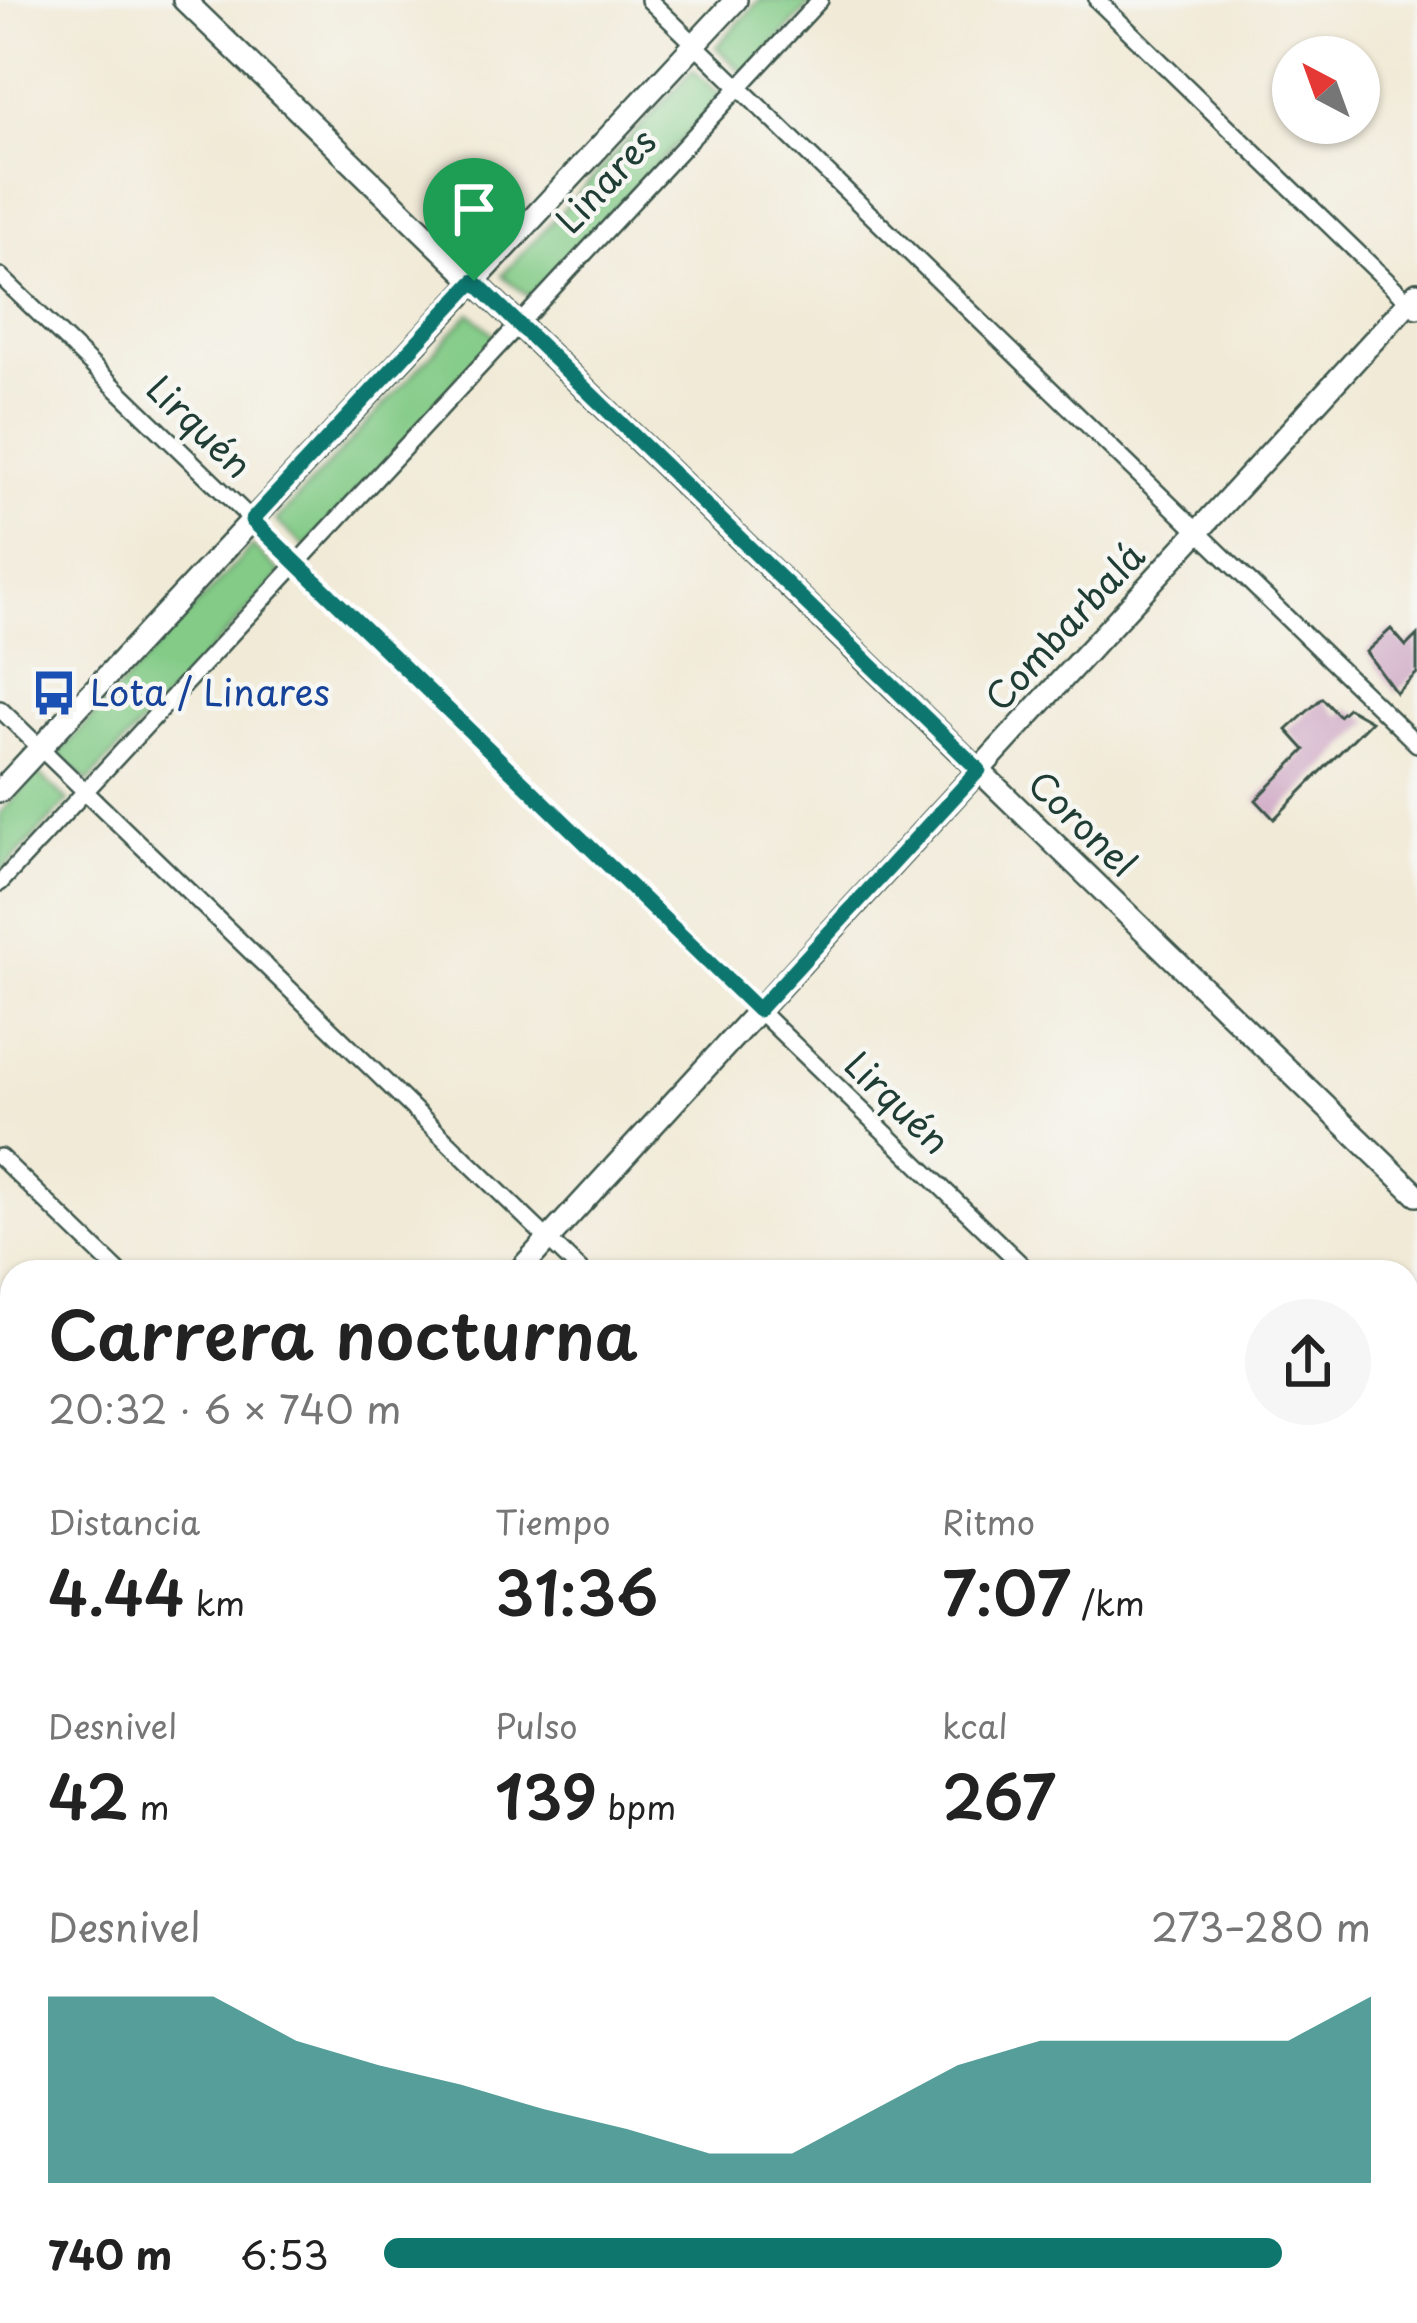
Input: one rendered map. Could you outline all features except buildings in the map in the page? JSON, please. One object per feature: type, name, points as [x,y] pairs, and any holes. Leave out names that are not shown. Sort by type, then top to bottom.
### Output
[{"type":"street","name":"Coronel","points":[[184,0],[1417,1195]]},
{"type":"street","points":[[649,0],[1417,744]]},
{"type":"street","name":"Linares","points":[[0,790],[736,0]]},
{"type":"street","name":"Linares","points":[[0,883],[820,0]]},
{"type":"street","points":[[1097,0],[1414,301]]},
{"type":"street","name":"Lirquén","points":[[0,276],[1017,1260]]},
{"type":"street","name":"Combarbalá","points":[[529,1260],[1414,301]]},
{"type":"street","points":[[0,709],[570,1260]]},
{"type":"street","points":[[0,1157],[107,1260]]},
{"type":"green space","points":[[760,0],[814,0],[746,75],[716,47]]},
{"type":"green space","points":[[693,70],[723,97],[529,297],[502,275]]},
{"type":"green space","points":[[470,313],[500,340],[306,548],[276,521]]},
{"type":"green space","points":[[252,546],[282,574],[88,782],[58,754]]},
{"type":"green space","points":[[38,773],[68,801],[0,873],[0,813]]},
{"type":"place","name":"Lota / Linares","points":[[54,693]]},
{"type":"route","points":[[474,281],[979,770],[758,1010],[252,520],[474,281]]}]
